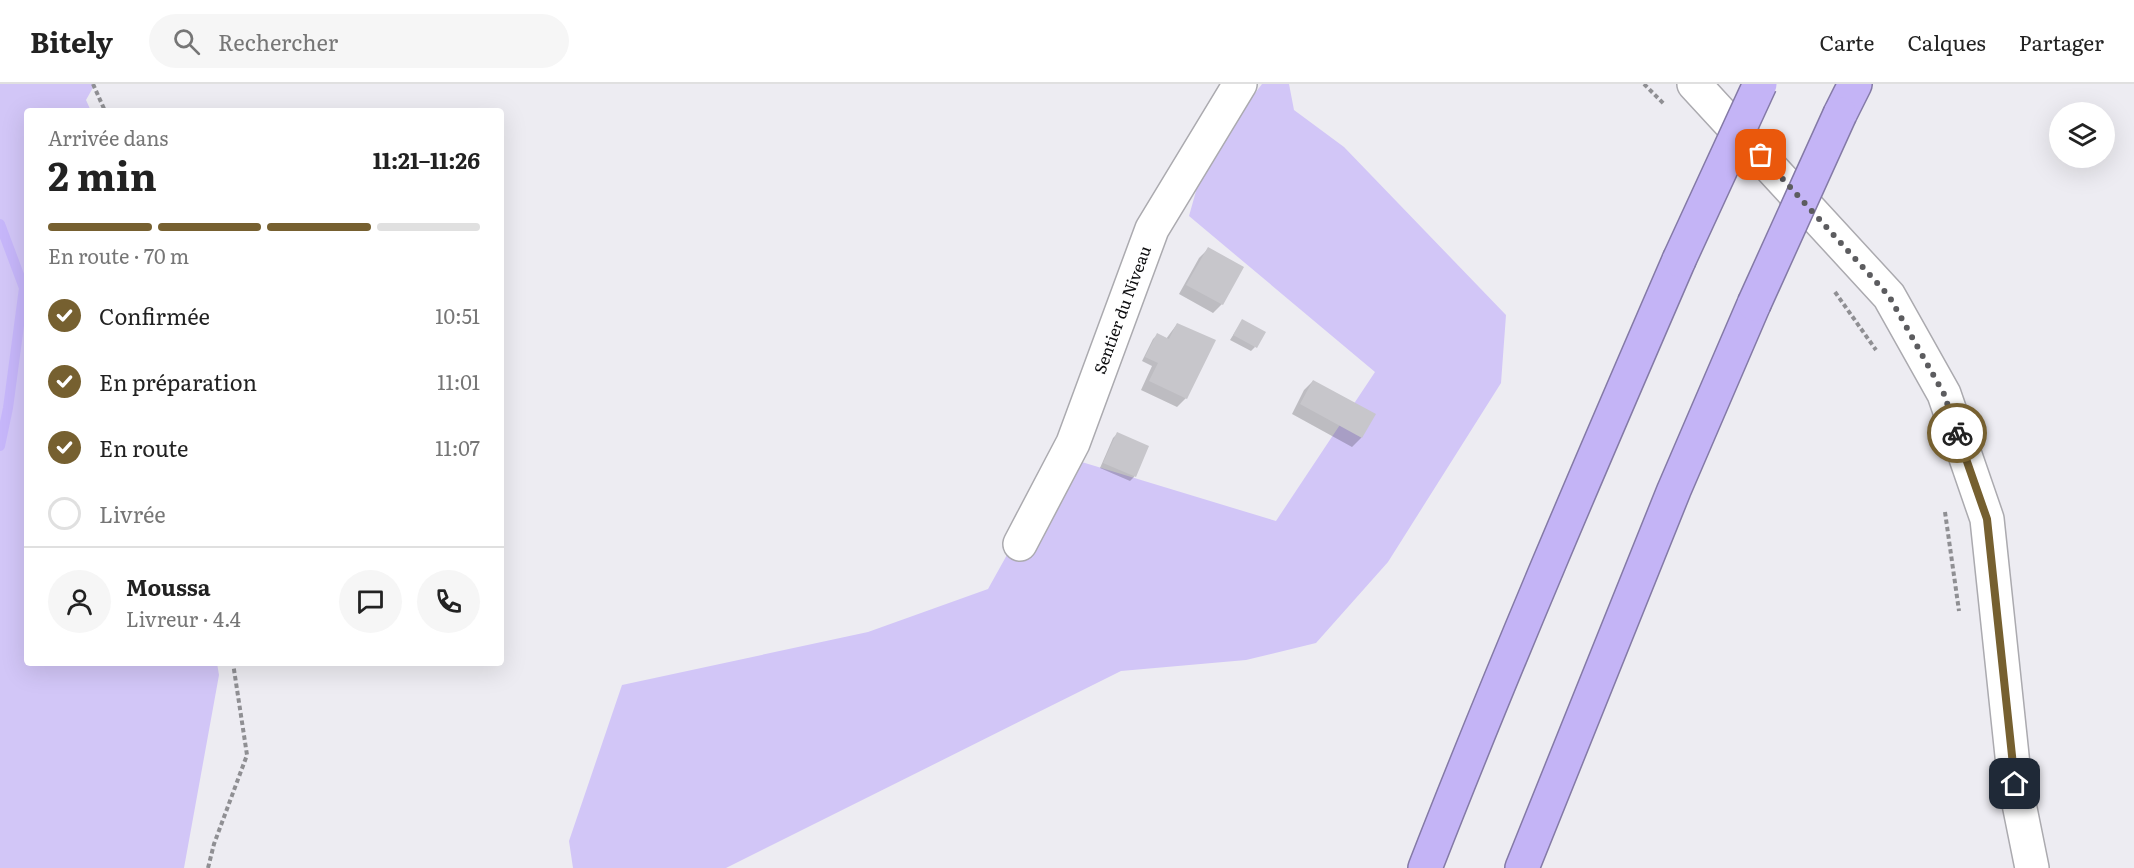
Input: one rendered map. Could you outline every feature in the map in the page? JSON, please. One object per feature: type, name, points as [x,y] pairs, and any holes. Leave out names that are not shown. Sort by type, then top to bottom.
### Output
[{"type":"highway","points":[[1425,868],[1468,758],[1679,260],[1760,84]]},
{"type":"highway","points":[[1522,868],[1674,489],[1754,304],[1855,84]]},
{"type":"street","name":"Sentier du Niveau","points":[[1020,544],[1073,443],[1152,229],[1240,84]]},
{"type":"street","points":[[1694,84],[1889,296],[1944,394],[1987,519],[2015,784],[2032,868]]},
{"type":"path","points":[[93,84],[104,108]]},
{"type":"path","points":[[1644,84],[1666,107]]},
{"type":"path","points":[[1827,284],[1880,356]]},
{"type":"path","points":[[1945,511],[1959,612]]},
{"type":"path","points":[[208,868],[213,844],[247,755],[233,666]]},
{"type":"shaded area","points":[[0,84],[95,84],[86,100],[90,108],[24,108],[24,666],[218,666],[219,675],[184,868],[0,868]]},
{"type":"shaded area","points":[[1262,84],[1289,84],[1294,110],[1344,147],[1506,315],[1501,383],[1388,562],[1316,643],[1246,660],[1121,671],[726,868],[573,868],[569,841],[622,685],[868,632],[988,589],[1062,456],[1276,521],[1375,372],[1189,216],[1205,159]]},
{"type":"building","points":[[1208,247],[1244,267],[1223,305],[1186,285]]},
{"type":"building","points":[[1242,319],[1266,332],[1257,348],[1233,335]]},
{"type":"building","points":[[1177,323],[1216,340],[1187,399],[1149,381],[1158,363],[1145,357],[1157,333],[1169,339]]},
{"type":"building","points":[[1313,380],[1376,414],[1362,438],[1300,404]]},
{"type":"building","points":[[1117,432],[1149,446],[1136,477],[1103,463]]},
{"type":"waterway","points":[[0,224],[24,288],[8,408],[0,446]]},
{"type":"way so far","points":[[1761,155],[1889,296],[1944,394],[1957,433]]},
{"type":"route","points":[[1957,433],[1987,519],[2015,784]]}]
